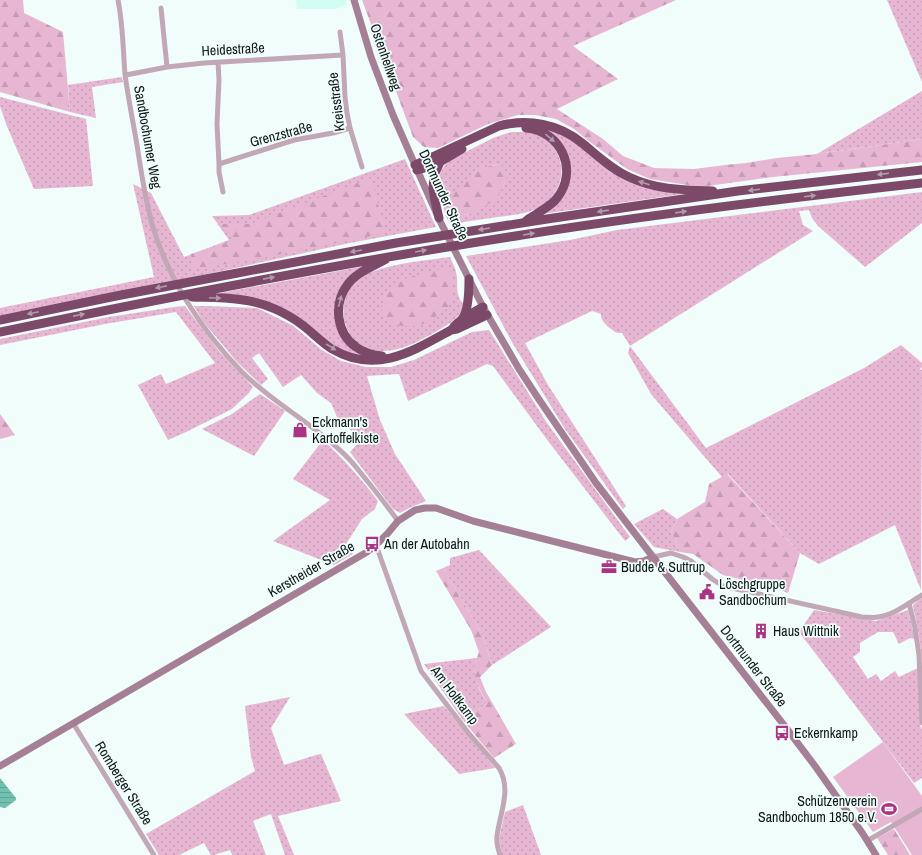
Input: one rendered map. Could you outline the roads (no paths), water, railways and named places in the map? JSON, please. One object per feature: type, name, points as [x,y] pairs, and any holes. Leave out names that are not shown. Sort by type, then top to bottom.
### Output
[{"type":"highway","points":[[416,167],[499,126],[509,123],[530,122],[560,129],[572,136],[619,172],[638,181],[663,188],[738,191]]},
{"type":"highway","points":[[416,167],[428,167],[440,162],[489,135],[502,130],[521,127],[541,131],[551,137],[557,144],[564,158],[566,167],[564,186],[560,194],[551,205],[523,223]]},
{"type":"highway","points":[[440,162],[433,181],[435,201],[440,219]]},
{"type":"highway","points":[[0,320],[308,259],[523,223],[738,191],[922,170]]},
{"type":"highway","points":[[0,332],[296,273],[539,232],[755,202],[922,183]]},
{"type":"highway","points":[[390,357],[369,354],[357,348],[348,340],[341,325],[338,309],[342,292],[348,283],[355,277],[393,256]]},
{"type":"highway","points":[[452,330],[465,314],[469,292],[469,279]]},
{"type":"highway","points":[[176,296],[235,298],[252,301],[276,309],[290,317],[332,349],[347,356],[370,360],[378,360],[407,353],[452,330],[457,329],[485,311]]},
{"type":"highway","points":[[462,319],[485,311]]},
{"type":"main road","name":"Ostenhellweg","points":[[354,0],[371,57],[396,122]]},
{"type":"main road","name":"Dortmunder Straße","points":[[396,122],[440,219],[485,311],[538,398],[596,483],[815,766],[876,855]]},
{"type":"main road","name":"Kerstheider Straße","points":[[0,766],[367,552],[388,533],[398,521],[415,510],[436,508],[472,521],[635,562],[653,557]]},
{"type":"street","name":"Sandbochumer Weg","points":[[118,0],[126,75],[142,176],[152,225],[180,290],[192,311],[208,333],[242,372],[261,389],[323,436],[348,458],[367,480],[398,521]]},
{"type":"street","points":[[161,8],[167,67]]},
{"type":"street","name":"Kreisstraße","points":[[340,32],[344,55],[345,97],[350,128],[362,168]]},
{"type":"street","name":"Heidestraße","points":[[126,75],[167,67],[204,63],[344,55]]},
{"type":"street","points":[[218,62],[219,80],[217,124],[219,172],[224,192]]},
{"type":"street","name":"Grenzstraße","points":[[219,164],[294,140],[333,133],[350,128]]},
{"type":"street","name":"Am Holtkamp","points":[[376,545],[421,671],[470,736],[499,768],[502,774],[505,782],[504,804],[497,837],[500,855]]},
{"type":"street","points":[[653,557],[668,553],[675,553],[691,561],[723,586],[862,617],[879,617],[893,612],[922,595]]},
{"type":"street","points":[[909,603],[916,628],[919,655],[922,724]]},
{"type":"street","name":"Romberger Straße","points":[[73,723],[154,855]]},
{"type":"street","points":[[867,840],[922,809]]},
{"type":"place","name":"Eckmann's Kartoffelkiste","points":[[300,430]]},
{"type":"place","name":"An der Autobahn","points":[[372,544]]},
{"type":"place","name":"Budde & Suttrup","points":[[609,567]]},
{"type":"place","name":"Löschgruppe Sandbochum","points":[[707,592]]},
{"type":"place","name":"Haus Wittnik","points":[[761,631]]},
{"type":"place","name":"Eckernkamp","points":[[782,733]]},
{"type":"place","name":"Schützenverein Sandbochum 1850 e.V.","points":[[889,809]]}]
